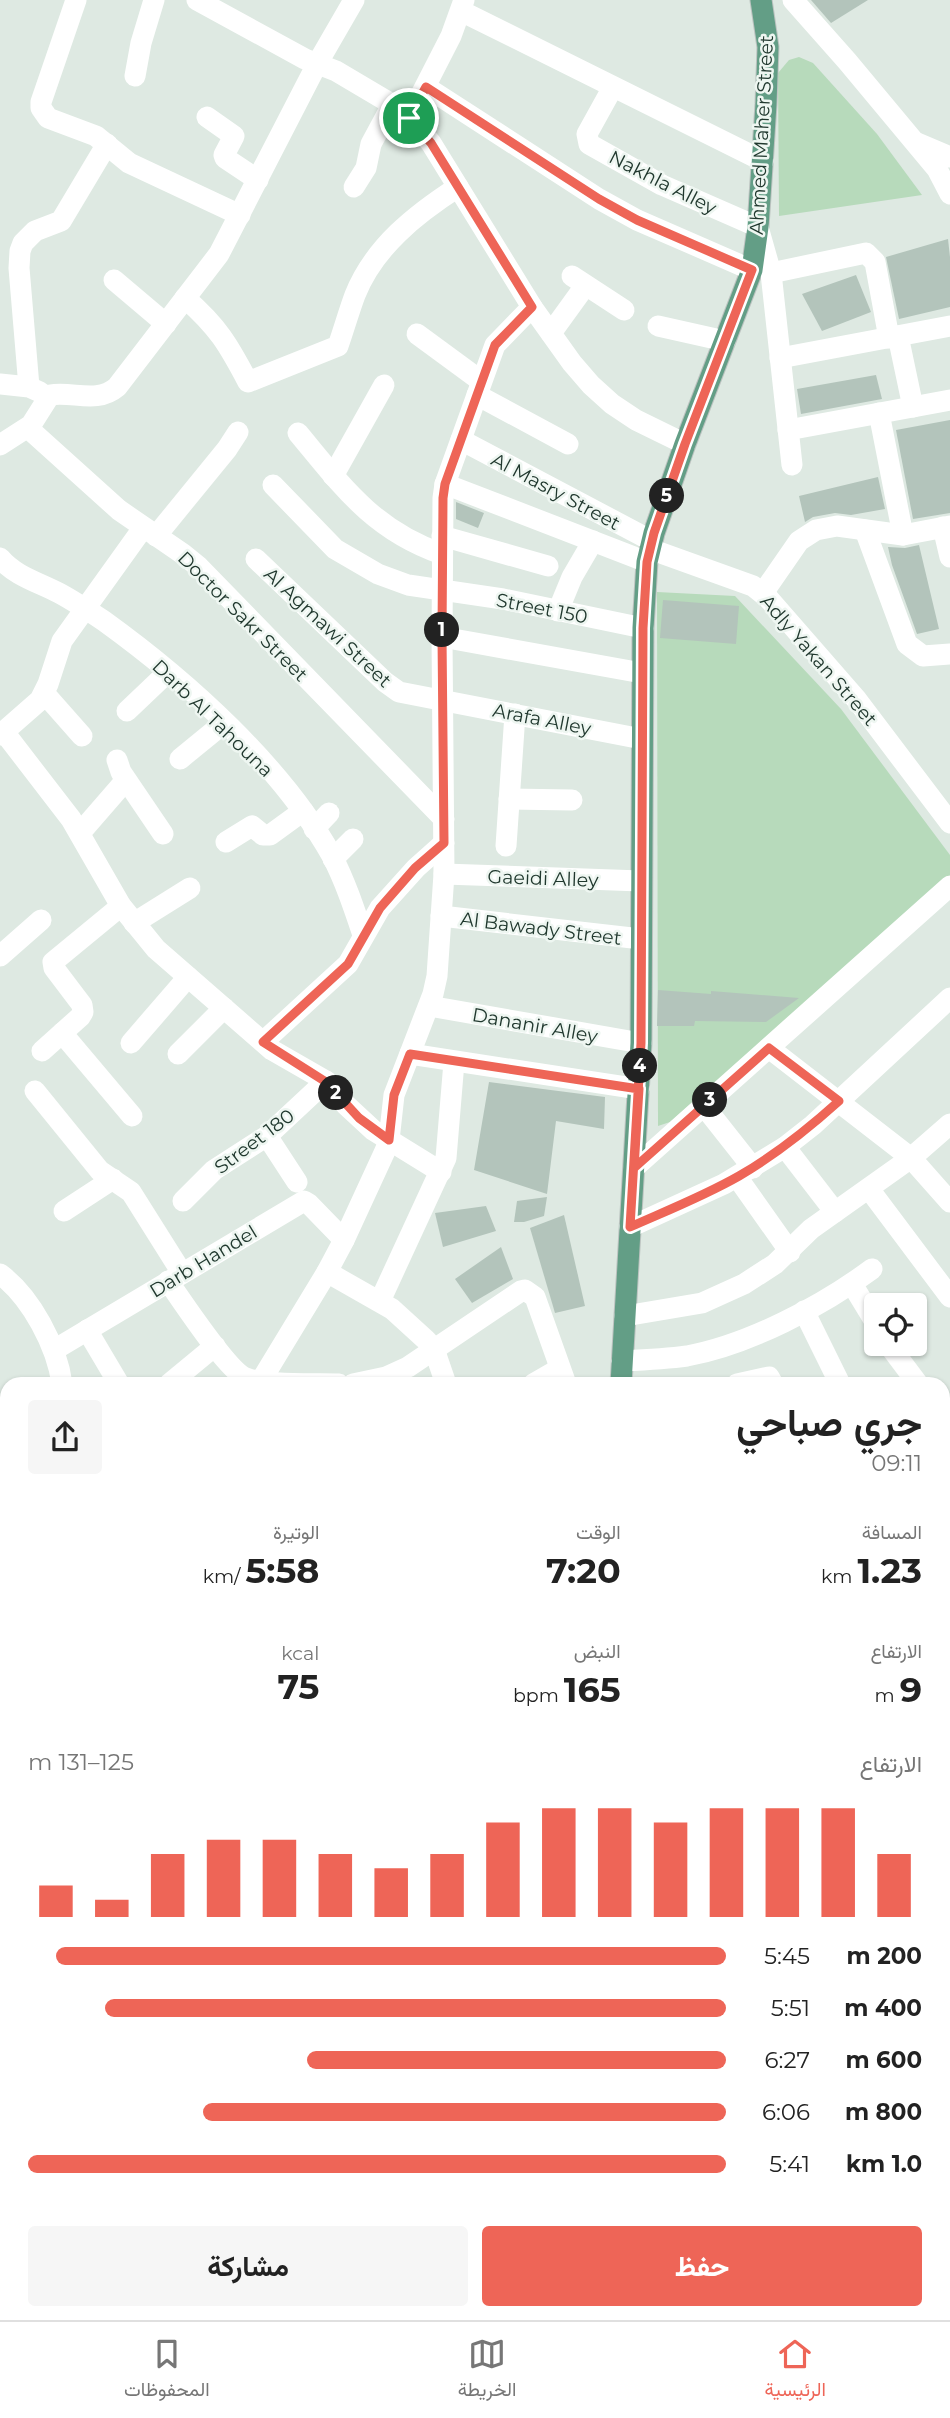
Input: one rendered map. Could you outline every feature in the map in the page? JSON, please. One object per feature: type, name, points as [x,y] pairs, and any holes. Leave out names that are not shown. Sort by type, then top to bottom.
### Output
[{"type":"main road","name":"Ahmed Maher Street","points":[[621,1377],[641,1043],[642,673],[650,551],[685,444],[725,341],[762,271],[758,227],[768,47],[761,0]]},
{"type":"street","points":[[76,0],[41,102],[41,108],[48,118],[90,133],[129,163],[240,215]]},
{"type":"street","points":[[135,76],[141,43],[154,0]]},
{"type":"street","points":[[197,0],[317,64],[336,71],[392,104],[409,118],[431,143],[532,307],[591,385],[612,404],[636,420],[685,444]]},
{"type":"street","points":[[0,384],[29,387],[48,396],[100,396],[111,393],[219,254],[317,64],[354,0]]},
{"type":"street","points":[[793,0],[937,169],[950,194]]},
{"type":"street","points":[[409,118],[463,6],[612,87],[763,162]]},
{"type":"street","points":[[426,87],[599,199],[648,225],[762,271],[866,253],[870,255],[875,262],[914,407]]},
{"type":"street","name":"Nakhla Alley","points":[[612,87],[587,134],[589,144],[662,185],[758,227]]},
{"type":"street","points":[[354,187],[366,168],[370,144],[392,104]]},
{"type":"street","points":[[207,117],[234,136],[225,158],[258,180]]},
{"type":"street","points":[[915,142],[950,157]]},
{"type":"street","points":[[29,387],[19,268],[20,251],[35,231],[61,221],[107,144]]},
{"type":"street","points":[[185,298],[210,320],[225,339],[248,382],[338,346],[356,293],[367,271],[385,247],[421,211],[458,187]]},
{"type":"street","points":[[762,271],[780,358],[792,465]]},
{"type":"street","points":[[114,280],[166,324]]},
{"type":"street","points":[[551,333],[578,281],[624,310]]},
{"type":"street","points":[[264,1377],[344,1240],[389,1140],[394,1095],[429,1006],[437,976],[444,874],[441,511],[445,484],[495,345],[532,307]]},
{"type":"street","points":[[658,326],[725,341]]},
{"type":"street","points":[[780,358],[950,326]]},
{"type":"street","points":[[417,334],[479,388],[568,444]]},
{"type":"street","points":[[333,476],[384,385]]},
{"type":"street","points":[[0,445],[28,428],[48,396]]},
{"type":"street","points":[[788,430],[950,400]]},
{"type":"street","points":[[879,413],[902,535]]},
{"type":"street","name":"Doctor Sakr Street","points":[[28,428],[119,510],[199,567],[444,819]]},
{"type":"street","points":[[238,432],[228,449],[149,532],[85,608],[62,641],[44,693],[34,706],[3,728],[80,833],[127,914],[156,949],[263,1042],[326,1082],[359,1118],[441,1172]]},
{"type":"street","points":[[298,433],[358,503],[388,529],[414,543],[442,545],[548,566]]},
{"type":"street","name":"Al Masry Street","points":[[461,440],[650,551]]},
{"type":"street","points":[[445,484],[593,541],[650,551]]},
{"type":"street","name":"Street 150","points":[[273,485],[324,539],[349,559],[378,574],[408,585],[643,628]]},
{"type":"street","points":[[763,593],[799,541],[807,534],[827,527],[902,535],[947,527],[950,557]]},
{"type":"street","points":[[864,530],[907,644],[923,656],[950,654]]},
{"type":"street","points":[[558,611],[572,577],[593,541]]},
{"type":"street","name":"Adly Yakan Street","points":[[650,551],[753,586],[763,593],[857,700],[950,822]]},
{"type":"street","name":"Darb Al Tahouna","points":[[0,558],[19,575],[85,608],[168,672],[262,761],[309,820],[333,859],[352,901],[363,935]]},
{"type":"street","name":"Al Agmawi Street","points":[[257,559],[391,688],[407,695],[443,700]]},
{"type":"street","points":[[442,636],[642,673]]},
{"type":"street","points":[[127,711],[168,672]]},
{"type":"street","points":[[44,693],[82,736]]},
{"type":"street","name":"Arafa Alley","points":[[443,700],[642,739]]},
{"type":"street","points":[[506,846],[515,714]]},
{"type":"street","points":[[180,759],[224,723]]},
{"type":"street","points":[[80,833],[122,770],[163,834]]},
{"type":"street","points":[[509,799],[572,800]]},
{"type":"street","points":[[226,842],[252,826],[263,835],[270,835],[329,813]]},
{"type":"street","points":[[333,859],[353,839]]},
{"type":"street","points":[[263,1042],[348,964],[363,935],[390,896],[415,868],[444,843]]},
{"type":"street","name":"Gaeidi Alley","points":[[444,874],[641,881]]},
{"type":"street","points":[[634,1168],[950,886]]},
{"type":"street","points":[[42,1051],[80,1017],[83,1008],[54,968],[53,962],[127,914],[190,888]]},
{"type":"street","name":"Al Bawady Street","points":[[441,916],[640,939]]},
{"type":"street","points":[[0,956],[41,920]]},
{"type":"street","points":[[131,1043],[188,977]]},
{"type":"street","points":[[630,1227],[745,1172],[785,1146],[839,1101],[950,998]]},
{"type":"street","name":"Dananir Alley","points":[[429,1006],[641,1043]]},
{"type":"street","points":[[178,1054],[224,1008]]},
{"type":"street","points":[[62,1033],[132,1116]]},
{"type":"street","points":[[769,1048],[911,1157],[949,1197]]},
{"type":"street","points":[[410,1054],[639,1089]]},
{"type":"street","points":[[380,1301],[446,1158],[454,1062]]},
{"type":"street","name":"Street 180","points":[[183,1201],[221,1164],[267,1136],[326,1082]]},
{"type":"street","points":[[35,1091],[100,1171],[131,1192],[215,1346],[243,1377]]},
{"type":"street","points":[[704,1106],[790,1252]]},
{"type":"street","points":[[625,1317],[702,1303],[744,1284],[775,1264],[811,1229],[869,1189],[950,1124]]},
{"type":"street","points":[[267,1136],[298,1182]]},
{"type":"street","points":[[785,1146],[835,1212]]},
{"type":"street","points":[[64,1211],[113,1179]]},
{"type":"street","points":[[869,1189],[950,1297]]},
{"type":"street","name":"Darb Handel","points":[[54,1350],[304,1201],[344,1240]]},
{"type":"street","points":[[622,1361],[674,1357],[710,1350],[804,1311],[852,1284],[872,1269]]},
{"type":"street","points":[[327,1272],[392,1309],[434,1349],[444,1377]]},
{"type":"street","points":[[0,1274],[28,1303],[54,1350],[60,1377]]},
{"type":"street","points":[[852,1284],[864,1304]]},
{"type":"street","points":[[385,1377],[397,1373],[521,1291],[529,1291],[535,1297],[562,1376]]},
{"type":"street","points":[[804,1311],[837,1377]]},
{"type":"street","points":[[88,1330],[115,1377]]},
{"type":"street","points":[[177,1377],[215,1346]]},
{"type":"street","points":[[897,1356],[913,1377]]},
{"type":"green space","points":[[799,57],[813,63],[877,134],[922,195],[779,216],[778,73],[789,60]]},
{"type":"green space","points":[[657,592],[735,596],[841,709],[950,855],[950,877],[670,1122],[658,1126]]},
{"type":"building","points":[[811,0],[868,0],[831,23]]},
{"type":"building","points":[[948,239],[950,307],[899,319],[886,257]]},
{"type":"building","points":[[856,275],[871,312],[822,331],[802,294]]},
{"type":"building","points":[[876,375],[882,399],[801,414],[797,389]]},
{"type":"building","points":[[950,420],[950,513],[913,519],[896,430]]},
{"type":"building","points":[[878,477],[885,509],[851,515],[835,513],[813,517],[805,522],[799,496]]},
{"type":"building","points":[[456,502],[484,513],[478,528],[456,519]]},
{"type":"building","points":[[919,545],[939,629],[917,634],[888,547]]},
{"type":"building","points":[[663,600],[739,606],[736,644],[660,638]]},
{"type":"building","points":[[658,990],[799,998],[766,1022],[695,1021],[694,1026],[657,1026]]},
{"type":"building","points":[[489,1082],[605,1097],[604,1129],[556,1121],[547,1194],[474,1170]]},
{"type":"building","points":[[547,1197],[544,1216],[514,1222],[517,1201]]},
{"type":"building","points":[[486,1206],[496,1231],[443,1247],[435,1213]]},
{"type":"building","points":[[564,1215],[585,1306],[555,1313],[530,1228]]},
{"type":"building","points":[[501,1247],[513,1279],[472,1303],[455,1279]]},
{"type":"route","points":[[409,118],[426,87],[599,199],[637,220],[752,270],[685,444],[647,562],[643,628],[641,1043],[639,1089],[630,1227],[753,1168],[813,1125],[839,1101],[769,1048],[634,1168],[639,1089],[410,1054],[391,1106],[389,1140],[359,1118],[317,1075],[272,1050],[263,1042],[348,964],[380,908],[415,868],[444,843],[441,511],[445,484],[489,357],[495,345],[532,307],[431,143],[409,118]]}]
